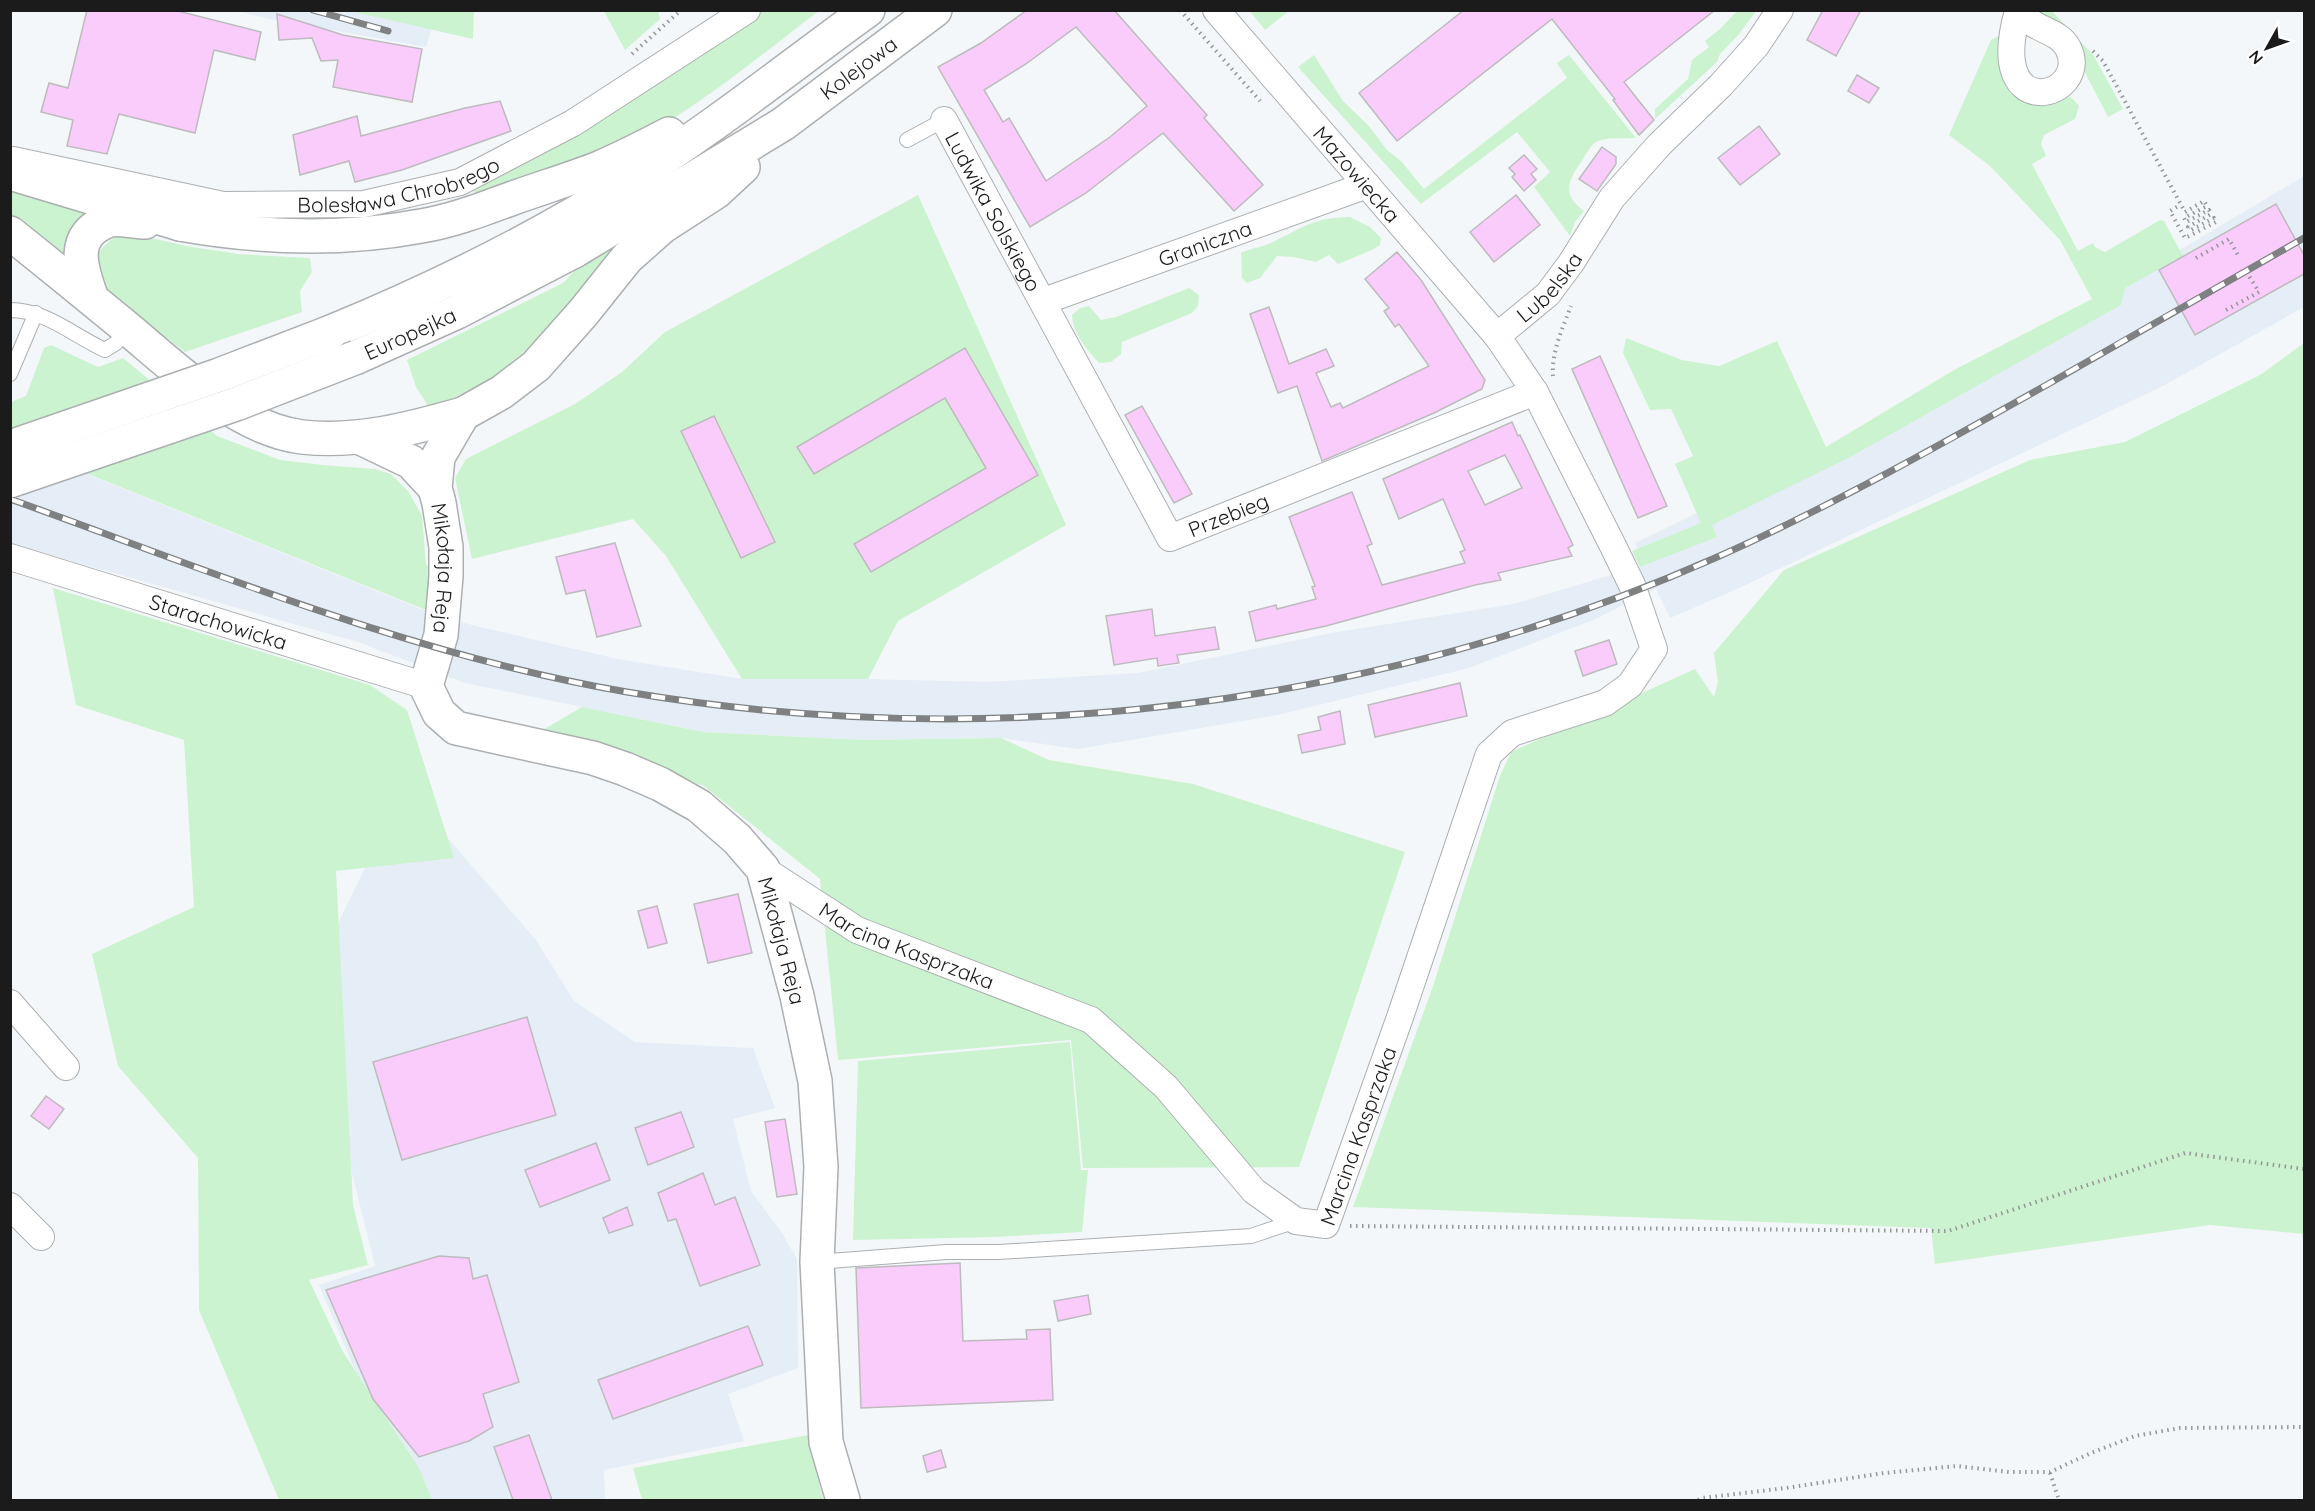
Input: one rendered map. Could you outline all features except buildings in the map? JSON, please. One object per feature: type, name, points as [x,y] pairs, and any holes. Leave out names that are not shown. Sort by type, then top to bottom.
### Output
[{"type":"main road","name":"Kolejowa","points":[[766,84],[868,10]]},
{"type":"main road","name":"Kolejowa","points":[[783,124],[935,10]]},
{"type":"main road","points":[[10,173],[180,224],[224,232],[317,236],[379,232],[422,226],[489,207],[600,168],[766,84]]},
{"type":"main road","name":"Europejka","points":[[10,447],[219,375],[331,332],[430,289],[561,221],[637,176],[766,84]]},
{"type":"main road","points":[[10,233],[173,368],[215,399],[261,425],[301,437],[361,438],[422,426],[463,414],[502,392],[536,366],[627,258],[662,227],[716,192],[783,124]]},
{"type":"main road","name":"Europejka","points":[[10,481],[236,404],[357,357],[449,316],[576,250],[783,124]]},
{"type":"main road","points":[[92,299],[80,261],[81,251],[90,233],[108,220],[180,224]]},
{"type":"main road","name":"Mikołaja Reja","points":[[463,414],[438,458],[435,488],[440,503],[446,547],[446,576],[441,635],[426,686],[439,712],[456,728],[592,758],[660,784],[699,806],[737,839],[763,869],[815,1081],[821,1167],[817,1262],[826,1442],[843,1500]]},
{"type":"main road","name":"Mikołaja Reja","points":[[361,438],[411,462],[435,488]]},
{"type":"street","name":"Bolesława Chrobrego","points":[[10,159],[223,205],[364,204],[460,182],[573,123],[747,10]]},
{"type":"street","name":"Mazowiecka","points":[[1216,10],[1497,336]]},
{"type":"street","name":"Lubelska","points":[[1634,592],[1544,389],[1497,336],[1548,294],[1571,263],[1612,198],[1659,145],[1721,85],[1756,46],[1780,10]]},
{"type":"street","name":"Ludwika Solskiego","points":[[944,120],[1044,302]]},
{"type":"street","name":"Graniczna","points":[[1044,302],[1367,185]]},
{"type":"street","name":"Przebieg","points":[[1044,302],[1170,538],[1544,389]]},
{"type":"street","name":"Starachowicka","points":[[10,557],[426,686]]},
{"type":"street","name":"Marcina Kasprzaka","points":[[763,869],[857,930],[1091,1020],[1166,1087],[1254,1191],[1296,1221],[1326,1225],[1399,1020],[1489,754],[1512,733],[1605,703],[1630,685],[1654,649],[1634,592]]},
{"type":"street","points":[[10,1003],[66,1067]]},
{"type":"street","points":[[10,1206],[41,1237]]},
{"type":"lane","points":[[907,140],[944,120]]},
{"type":"lane","points":[[10,310],[27,310],[36,313],[105,350],[116,343],[128,329]]},
{"type":"lane","points":[[10,374],[36,313]]},
{"type":"lane","points":[[817,1262],[946,1252],[999,1252],[1251,1236],[1296,1221]]},
{"type":"path","points":[[630,56],[681,10]]},
{"type":"path","points":[[2088,45],[2103,61],[2184,212],[2204,201],[2207,206],[2184,218],[2186,222],[2209,210],[2211,214],[2188,227],[2191,230],[2214,218],[2216,222],[2185,238],[2170,211],[2180,205]]},
{"type":"path","points":[[2196,258],[2229,239],[2238,255]]},
{"type":"path","points":[[2226,310],[2259,292],[2249,276]]},
{"type":"path","points":[[1544,389],[1572,303]]},
{"type":"path","points":[[1326,1225],[1948,1231],[2185,1153],[2304,1169]]},
{"type":"path","points":[[1698,1500],[1884,1473],[1957,1466],[2009,1472],[2050,1472],[2091,1452],[2135,1436],[2180,1428],[2304,1427]]},
{"type":"path","points":[[2050,1472],[2059,1500]]},
{"type":"shaded area","points":[[404,10],[435,18],[426,47],[238,11]]},
{"type":"shaded area","points":[[2304,176],[2304,307],[2163,386],[1735,590],[1670,618],[1656,589],[1593,620],[1469,668],[1278,715],[1078,749],[1001,738],[864,740],[703,732],[465,683],[358,642],[11,544],[10,443],[421,609],[472,625],[618,659],[742,679],[989,682],[1138,673],[1331,633],[1513,604],[1645,565],[1635,543],[1918,406]]},
{"type":"shaded area","points":[[446,836],[536,940],[574,1001],[635,1042],[753,1048],[775,1108],[733,1119],[751,1191],[782,1233],[797,1259],[798,1368],[728,1394],[744,1441],[604,1470],[605,1500],[410,1500],[319,1285],[375,1266],[333,1096],[330,940],[367,864]]},
{"type":"green space","points":[[1249,10],[1289,10],[1289,11],[1265,30]]},
{"type":"green space","points":[[350,11],[474,11],[473,39]]},
{"type":"green space","points":[[604,11],[658,11],[660,19],[625,50]]},
{"type":"green space","points":[[760,11],[819,11],[719,88],[639,139],[562,170],[477,197],[470,183],[657,75]]},
{"type":"green space","points":[[1737,11],[1756,11],[1720,54],[1717,62],[1655,119],[1655,109],[1688,79],[1692,60],[1709,47],[1705,41]]},
{"type":"green space","points":[[2034,11],[2052,11],[2094,56],[2123,109],[2108,117],[2080,63]]},
{"type":"green space","points":[[1998,36],[2008,53],[2008,64],[2073,99],[2079,106],[2075,119],[2044,135],[2041,144],[2046,156],[2032,164],[2078,251],[2093,243],[2095,247],[2105,252],[2160,220],[2164,221],[2183,256],[2125,288],[2121,305],[1852,456],[1712,525],[1717,537],[1640,567],[1632,551],[1701,523],[1675,464],[1693,456],[1671,409],[1650,410],[1623,353],[1626,338],[1682,360],[1719,366],[1777,341],[1826,447],[1954,370],[2092,299],[2060,240],[1990,166],[1949,135],[1991,40]]},
{"type":"green space","points":[[1314,55],[1343,101],[1369,126],[1387,150],[1401,161],[1424,189],[1567,78],[1557,63],[1569,55],[1636,138],[1602,140],[1589,149],[1569,186],[1572,198],[1584,211],[1575,222],[1570,236],[1534,187],[1550,172],[1517,132],[1421,204],[1298,67]]},
{"type":"green space","points":[[10,184],[93,208],[69,238],[64,255],[60,257],[11,217]]},
{"type":"green space","points":[[918,195],[1066,525],[898,621],[868,679],[742,679],[666,556],[633,519],[472,559],[455,478],[466,459],[575,404],[622,372],[665,332]]},
{"type":"green space","points":[[1350,217],[1370,227],[1381,238],[1380,245],[1338,264],[1329,255],[1316,262],[1277,256],[1260,278],[1247,283],[1242,278],[1241,253],[1269,244],[1318,221]]},
{"type":"green space","points":[[126,232],[186,246],[238,254],[310,258],[312,272],[300,291],[302,312],[185,352],[108,293],[98,282],[95,265],[100,251],[112,239]]},
{"type":"green space","points":[[634,234],[536,342],[487,382],[430,409],[416,387],[407,360],[563,283],[576,269]]},
{"type":"green space","points":[[1189,288],[1199,295],[1198,306],[1192,313],[1122,342],[1121,354],[1111,362],[1099,363],[1081,341],[1075,329],[1072,315],[1080,308],[1089,306],[1101,320],[1116,317]]},
{"type":"green space","points":[[2304,343],[2304,1234],[2210,1225],[1935,1264],[1931,1228],[1353,1207],[1432,989],[1500,776],[1511,752],[1695,669],[1714,697],[1718,682],[1714,653],[1784,570],[2030,460],[2125,442],[2260,375]]},
{"type":"green space","points":[[51,345],[98,367],[123,358],[217,436],[280,460],[375,469],[391,474],[408,491],[422,516],[426,564],[434,574],[431,612],[11,443],[11,402],[26,396],[44,348]]},
{"type":"green space","points":[[53,588],[370,685],[407,710],[454,858],[336,871],[353,1205],[368,1265],[309,1280],[343,1352],[419,1468],[432,1500],[279,1500],[199,1310],[198,1158],[118,1066],[92,954],[194,907],[184,740],[76,705]]},
{"type":"green space","points":[[582,707],[703,732],[864,740],[1001,738],[1049,760],[1193,784],[1405,852],[1299,1167],[1083,1168],[1071,1040],[838,1060],[820,879],[704,786],[601,748],[536,734]]},
{"type":"green space","points":[[1070,1042],[1081,1170],[1088,1170],[1082,1232],[994,1237],[853,1240],[858,1061]]},
{"type":"green space","points":[[808,1435],[823,1500],[642,1500],[633,1468]]},
{"type":"railway","points":[[313,10],[388,31]]},
{"type":"railway","points":[[10,499],[239,583],[392,634],[470,657],[627,692],[765,710],[904,718],[1043,716],[1181,704],[1318,683],[1453,651],[1585,609],[1715,558],[1843,497],[1926,452],[2304,238]]}]
